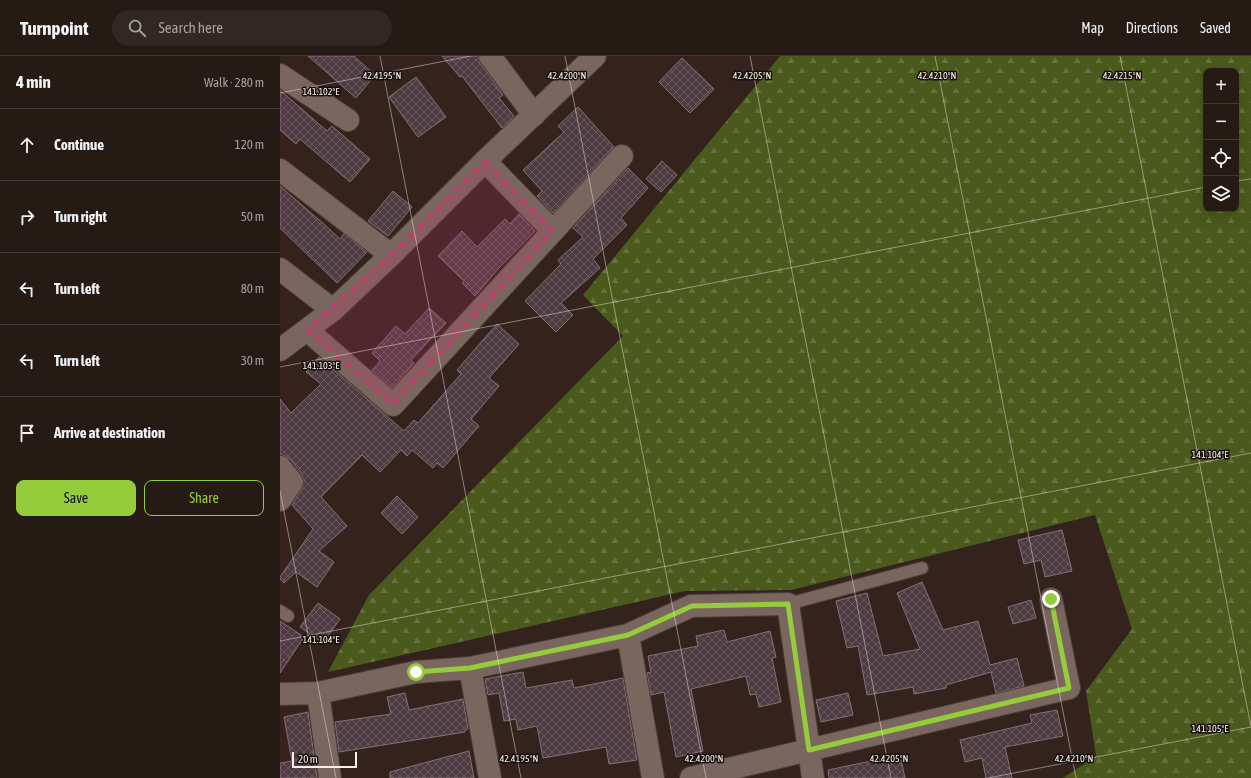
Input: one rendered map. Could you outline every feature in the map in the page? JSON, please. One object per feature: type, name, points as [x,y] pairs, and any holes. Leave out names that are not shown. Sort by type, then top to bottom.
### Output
[{"type":"street","points":[[490,56],[534,115]]},
{"type":"street","points":[[280,350],[332,310],[391,256],[485,161],[595,56]]},
{"type":"street","points":[[280,75],[348,120]]},
{"type":"street","points":[[307,330],[393,405],[622,156]]},
{"type":"street","points":[[485,161],[553,231]]},
{"type":"street","points":[[280,170],[391,256]]},
{"type":"street","points":[[280,269],[332,310]]},
{"type":"street","points":[[280,467],[292,482],[280,500]]},
{"type":"street","points":[[691,778],[1069,688],[1051,599]]},
{"type":"street","points":[[280,694],[318,693],[416,672],[470,668],[628,635],[692,606],[788,604],[813,778]]},
{"type":"street","points":[[628,635],[653,778]]},
{"type":"street","points":[[470,668],[490,778]]},
{"type":"street","points":[[318,693],[330,778]]},
{"type":"lane","points":[[788,604],[922,568]]},
{"type":"highlighted area","points":[[485,161],[553,231],[393,405],[307,330],[391,255]]},
{"type":"green space","points":[[780,56],[1251,56],[1251,778],[1063,778],[1096,756],[1086,691],[1132,629],[1095,515],[791,590],[685,591],[328,672],[369,595],[623,336],[583,295]]},
{"type":"building","points":[[308,56],[354,56],[375,75],[356,98]]},
{"type":"building","points":[[442,56],[478,56],[480,63],[503,95],[499,98],[514,116],[502,128],[462,76],[460,77]]},
{"type":"building","points":[[682,58],[714,89],[690,113],[659,82]]},
{"type":"building","points":[[416,77],[446,117],[418,137],[389,97]]},
{"type":"building","points":[[280,90],[327,131],[332,126],[370,159],[350,182],[300,139],[296,144],[280,130]]},
{"type":"building","points":[[578,107],[614,147],[553,213],[537,196],[542,191],[523,170],[564,132],[558,126]]},
{"type":"building","points":[[662,161],[677,175],[661,192],[646,179]]},
{"type":"building","points":[[628,168],[648,188],[621,218],[627,225],[593,259],[600,268],[561,303],[573,315],[556,332],[525,301],[561,264],[558,260],[583,237],[573,228]]},
{"type":"building","points":[[280,186],[340,239],[344,234],[367,252],[337,283],[280,228]]},
{"type":"building","points":[[393,191],[412,207],[388,236],[368,221]]},
{"type":"building","points":[[519,214],[535,231],[497,270],[475,296],[462,283],[464,281],[438,256],[462,231],[477,247],[505,219],[510,224]]},
{"type":"building","points":[[429,308],[446,323],[411,360],[414,363],[392,388],[372,370],[380,361],[372,353],[396,326],[405,334]]},
{"type":"building","points":[[497,324],[519,344],[489,378],[499,386],[471,419],[479,426],[443,468],[437,463],[433,468],[412,450],[407,456],[401,450],[380,472],[362,455],[321,497],[347,526],[319,551],[334,562],[317,587],[296,572],[284,583],[280,577],[313,529],[292,505],[302,489],[304,481],[302,474],[290,459],[280,455],[280,399],[291,413],[321,384],[306,372],[319,357],[404,431],[414,420],[418,423],[461,374],[457,370]]},
{"type":"building","points":[[397,496],[418,517],[402,534],[381,513]]},
{"type":"building","points":[[1062,530],[1072,571],[1045,577],[1041,560],[1024,564],[1018,540]]},
{"type":"building","points":[[922,582],[943,630],[978,621],[990,665],[1017,658],[1024,686],[996,693],[991,672],[946,685],[946,688],[914,694],[913,687],[867,695],[858,646],[847,648],[836,601],[867,593],[883,656],[920,649],[897,593]]},
{"type":"building","points":[[1031,600],[1036,618],[1013,624],[1008,607]]},
{"type":"building","points":[[318,603],[340,619],[323,643],[300,627]]},
{"type":"building","points":[[280,621],[304,637],[280,673]]},
{"type":"building","points":[[724,630],[727,642],[770,631],[776,657],[772,658],[781,702],[759,707],[756,694],[750,695],[746,676],[691,689],[703,751],[676,757],[664,692],[651,695],[647,673],[651,672],[648,656],[698,646],[696,636]]},
{"type":"building","points":[[523,672],[526,688],[572,680],[574,688],[623,678],[637,760],[609,764],[606,747],[543,758],[537,726],[518,730],[516,719],[504,721],[499,693],[488,695],[485,679]]},
{"type":"building","points":[[405,693],[409,710],[463,699],[468,729],[465,730],[465,732],[339,752],[335,722],[391,714],[387,697]]},
{"type":"building","points":[[848,693],[853,715],[821,722],[816,700]]},
{"type":"building","points":[[1057,710],[1063,736],[1005,747],[1012,778],[986,778],[982,758],[965,762],[960,740],[1032,723],[1030,715]]},
{"type":"building","points":[[308,712],[317,778],[280,778],[280,763],[292,761],[284,717]]},
{"type":"building","points":[[469,751],[474,778],[390,778],[390,772]]},
{"type":"building","points":[[900,755],[905,778],[829,778],[828,770]]},
{"type":"route","points":[[416,672],[470,668],[628,635],[692,606],[788,604],[809,750],[1069,688],[1051,599]]}]
